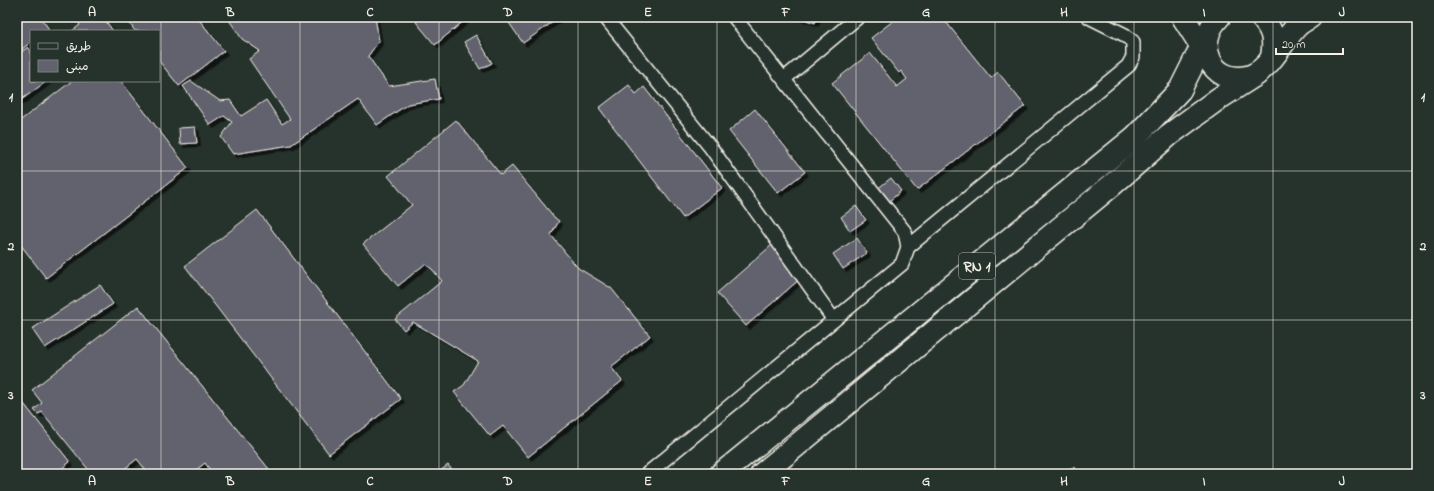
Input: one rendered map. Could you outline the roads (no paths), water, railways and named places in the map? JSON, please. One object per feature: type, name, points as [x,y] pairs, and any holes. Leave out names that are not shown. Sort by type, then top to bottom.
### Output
[{"type":"main road","points":[[1183,17],[1206,47],[1215,67],[1224,74],[1235,78],[1257,74],[1266,66],[1298,25],[1310,17]]},
{"type":"main road","points":[[1206,47],[1211,25],[1219,17]]},
{"type":"main road","points":[[1262,17],[1269,25],[1273,35],[1274,46],[1272,57]]},
{"type":"main road","name":"RN 1","points":[[721,474],[1135,137],[1180,90],[1206,47]]},
{"type":"main road","name":"RN 1","points":[[762,474],[1106,190],[1169,135],[1218,99],[1257,74]]},
{"type":"lane","points":[[605,17],[711,148],[834,320]]},
{"type":"lane","points":[[648,474],[902,264],[908,247],[905,232],[734,17]]},
{"type":"lane","points":[[784,79],[858,17]]},
{"type":"lane","points":[[908,247],[1128,66],[1133,57],[1133,42],[1125,35],[1089,17]]}]
